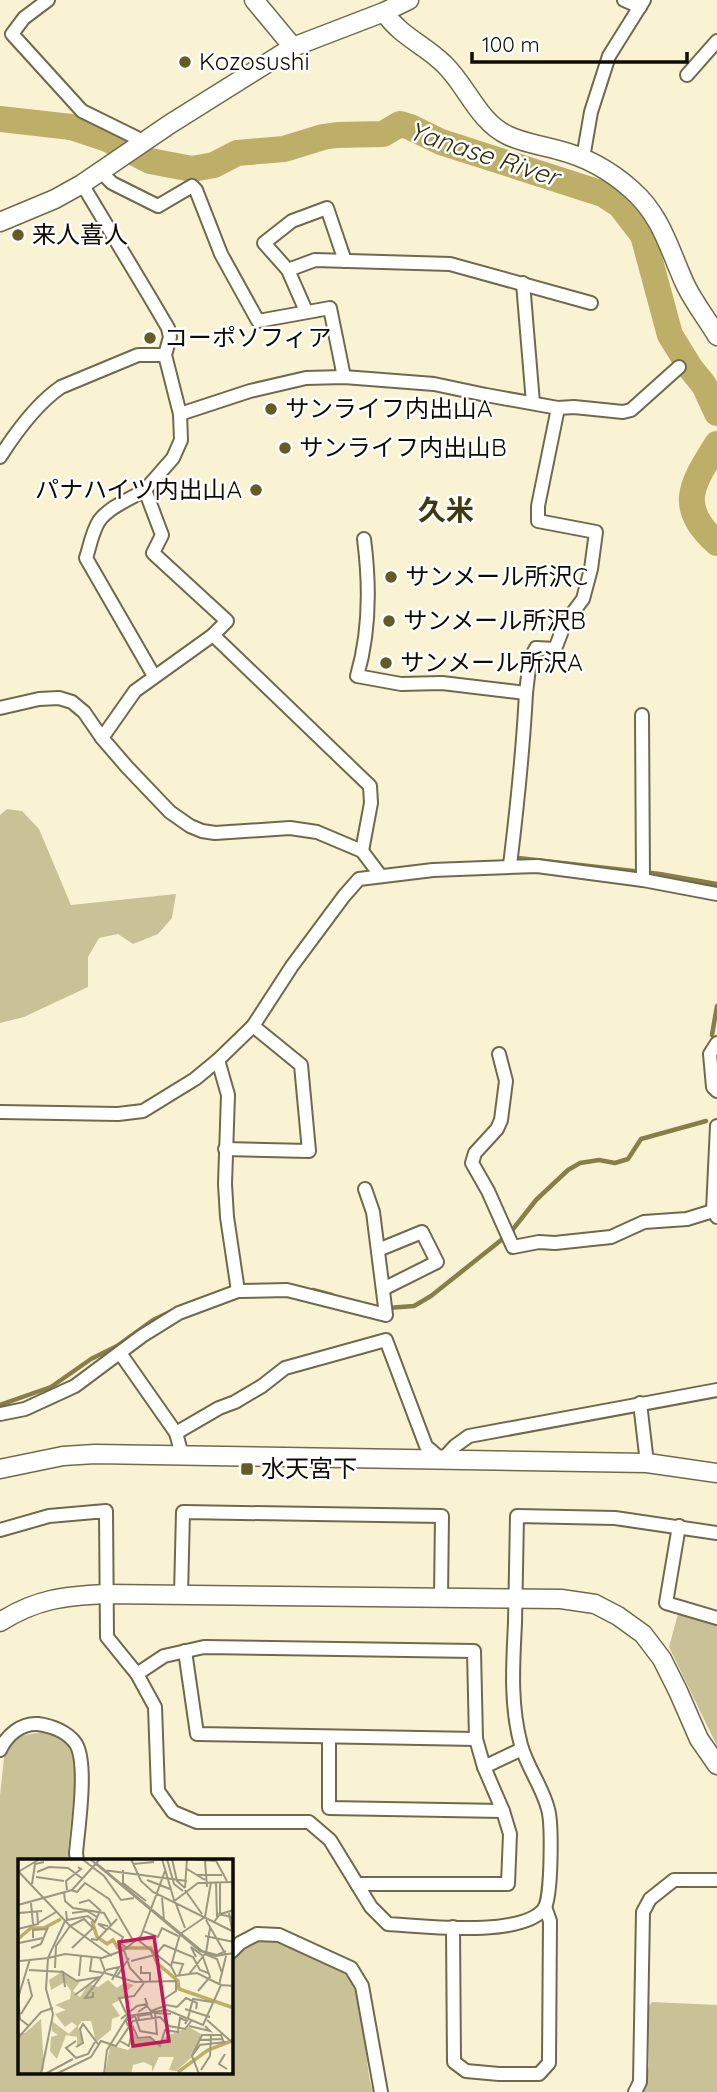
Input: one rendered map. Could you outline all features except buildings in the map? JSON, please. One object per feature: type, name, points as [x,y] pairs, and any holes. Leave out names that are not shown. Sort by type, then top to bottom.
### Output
[{"type":"street","points":[[48,0],[24,18],[12,34],[82,111],[143,143]]},
{"type":"street","points":[[254,0],[293,47]]},
{"type":"street","points":[[0,222],[55,199],[82,184],[293,47],[409,0]]},
{"type":"street","points":[[583,158],[591,111],[609,56],[642,3],[624,0]]},
{"type":"street","points":[[384,12],[393,25],[430,52],[455,75],[497,130],[516,139],[583,158],[618,178],[647,205],[659,222],[696,305],[717,334]]},
{"type":"street","points":[[687,75],[717,41]]},
{"type":"street","points":[[107,167],[111,183],[158,205],[192,187],[196,190],[221,254],[258,321],[330,308],[344,377]]},
{"type":"street","points":[[82,184],[170,337],[165,355],[180,414],[181,440],[178,449],[145,490],[106,513],[99,521],[86,558],[154,676]]},
{"type":"street","points":[[306,311],[288,270],[264,243],[292,221],[327,208],[345,261]]},
{"type":"street","points":[[288,270],[314,260],[450,264],[591,303]]},
{"type":"street","points":[[523,283],[533,404]]},
{"type":"street","points":[[0,457],[27,419],[61,387],[138,355],[165,355]]},
{"type":"street","points":[[180,414],[292,380],[344,377],[434,384],[558,408],[623,412],[631,410],[679,367]]},
{"type":"street","points":[[510,865],[521,775],[520,757],[530,659],[536,648],[555,649],[565,623],[583,599],[592,569],[596,532],[538,522],[538,506],[558,408]]},
{"type":"street","points":[[102,738],[135,691],[213,635],[227,621],[153,552],[162,535],[145,490]]},
{"type":"street","points":[[364,539],[368,623],[357,676],[401,684],[442,683],[526,693]]},
{"type":"street","points":[[213,635],[370,786],[371,803],[362,851]]},
{"type":"street","points":[[0,708],[39,699],[59,698],[72,702],[84,712],[102,738],[170,813],[190,826],[215,833],[290,828],[317,832],[362,851],[380,875]]},
{"type":"street","points":[[642,715],[643,880]]},
{"type":"street","points":[[0,1112],[118,1114],[143,1111],[195,1079],[253,1026],[278,987],[359,879],[433,870],[537,866],[643,880],[717,894]]},
{"type":"street","points":[[225,1149],[309,1151],[301,1065],[253,1026]]},
{"type":"street","points":[[717,1043],[710,1054],[713,1087],[717,1091]]},
{"type":"street","points":[[499,1054],[506,1081],[501,1120],[497,1129],[475,1153],[471,1163],[488,1191],[513,1247],[539,1242],[555,1243],[611,1237],[644,1222],[715,1214],[717,1126]]},
{"type":"street","points":[[218,1060],[228,1095],[225,1149],[227,1217],[238,1291]]},
{"type":"street","points":[[0,1415],[25,1409],[75,1386],[142,1336],[179,1313],[238,1291],[286,1290],[386,1315],[373,1212],[365,1189]]},
{"type":"street","points":[[379,1250],[422,1232],[437,1262],[383,1289]]},
{"type":"street","points":[[176,1433],[262,1386],[285,1368],[386,1340],[426,1446],[442,1460]]},
{"type":"street","points":[[120,1353],[176,1433],[182,1455]]},
{"type":"street","points":[[442,1460],[469,1436],[717,1390]]},
{"type":"street","points":[[640,1404],[647,1463]]},
{"type":"street","points":[[0,1469],[63,1456],[94,1454],[647,1463],[717,1473]]},
{"type":"street","points":[[0,1530],[49,1516],[107,1511],[107,1637],[137,1675],[155,1707],[158,1791],[173,1812],[197,1822],[309,1822],[330,1840],[371,1907],[388,1924],[508,1926],[530,1920],[545,1907]]},
{"type":"street","points":[[181,1595],[183,1512],[442,1516],[442,1597]]},
{"type":"street","points":[[453,1927],[454,2062],[466,2071],[539,2074],[549,2063],[550,1921],[545,1907],[550,1887],[550,1812],[522,1749],[517,1730],[513,1686],[517,1516],[615,1518],[717,1533]]},
{"type":"street","points":[[679,1526],[666,1603],[717,1619]]},
{"type":"street","points":[[0,1622],[44,1601],[66,1596],[106,1594],[516,1598],[561,1599],[595,1604],[643,1634],[662,1659],[699,1738],[717,1765]]},
{"type":"street","points":[[137,1675],[164,1656],[204,1647],[474,1651],[476,1739],[510,1834],[508,1884],[357,1884]]},
{"type":"street","points":[[185,1651],[197,1734],[476,1739]]},
{"type":"street","points":[[0,1750],[11,1734],[32,1724],[49,1725],[75,1742],[80,1753],[82,1773],[77,1859]]},
{"type":"street","points":[[329,1737],[329,1808],[503,1811]]},
{"type":"street","points":[[484,1767],[522,1749]]},
{"type":"street","points":[[635,2092],[640,2082],[643,1912],[650,1899],[674,1880],[717,1880]]},
{"type":"street","points":[[233,1950],[257,1934],[279,1935],[351,1968],[362,1986],[381,2092]]},
{"type":"shaded area","points":[[7,809],[22,811],[39,829],[71,905],[176,894],[172,918],[158,934],[133,944],[118,934],[99,938],[88,957],[88,987],[24,1017],[0,1023],[0,815]]},
{"type":"shaded area","points":[[678,1614],[717,1625],[717,1746],[669,1647]]},
{"type":"shaded area","points":[[42,1732],[61,1740],[70,1749],[74,1770],[69,1859],[18,1859],[18,2074],[233,2074],[233,1960],[252,1944],[265,1941],[281,1944],[334,1965],[353,1985],[362,2014],[373,2092],[0,2092],[0,1795],[5,1749],[20,1736]]},
{"type":"shaded area","points":[[652,2002],[717,2005],[717,2092],[643,2092],[649,2066],[648,2007]]},
{"type":"waterway","name":"Yanase River","points":[[0,119],[71,127],[107,139],[150,161],[192,169],[214,165],[237,153],[284,149],[323,137],[383,134],[400,124],[441,142],[603,194],[620,205],[643,235],[670,335],[704,385],[717,413]]},
{"type":"waterway","name":"Yanase River","points":[[717,444],[701,471],[692,494],[696,517],[717,543]]},
{"type":"waterway","points":[[518,858],[660,874],[717,884]]},
{"type":"waterway","points":[[712,1035],[717,1006]]},
{"type":"waterway","points":[[388,1308],[414,1306],[431,1296],[510,1233],[536,1200],[568,1170],[580,1163],[599,1160],[615,1163],[628,1159],[641,1139],[706,1121]]},
{"type":"waterway","points":[[313,1290],[332,1295]]},
{"type":"waterway","points":[[0,1405],[51,1387],[153,1320],[176,1309]]},
{"type":"place","name":"Kozosushi","points":[[185,62]]},
{"type":"place","name":"来人喜人","points":[[18,235]]},
{"type":"place","name":"コーポソフィア","points":[[150,338]]},
{"type":"place","name":"サンライフ内出山A","points":[[271,409]]},
{"type":"place","name":"サンライフ内出山B","points":[[285,448]]},
{"type":"place","name":"パナハイツ内出山A","points":[[256,490]]},
{"type":"place","name":"サンメール所沢C","points":[[391,577]]},
{"type":"place","name":"サンメール所沢B","points":[[389,621]]},
{"type":"place","name":"サンメール所沢A","points":[[386,663]]},
{"type":"place","name":"水天宮下","points":[[247,1469]]},
{"type":"district","name":"久米","points":[[446,510]]}]
